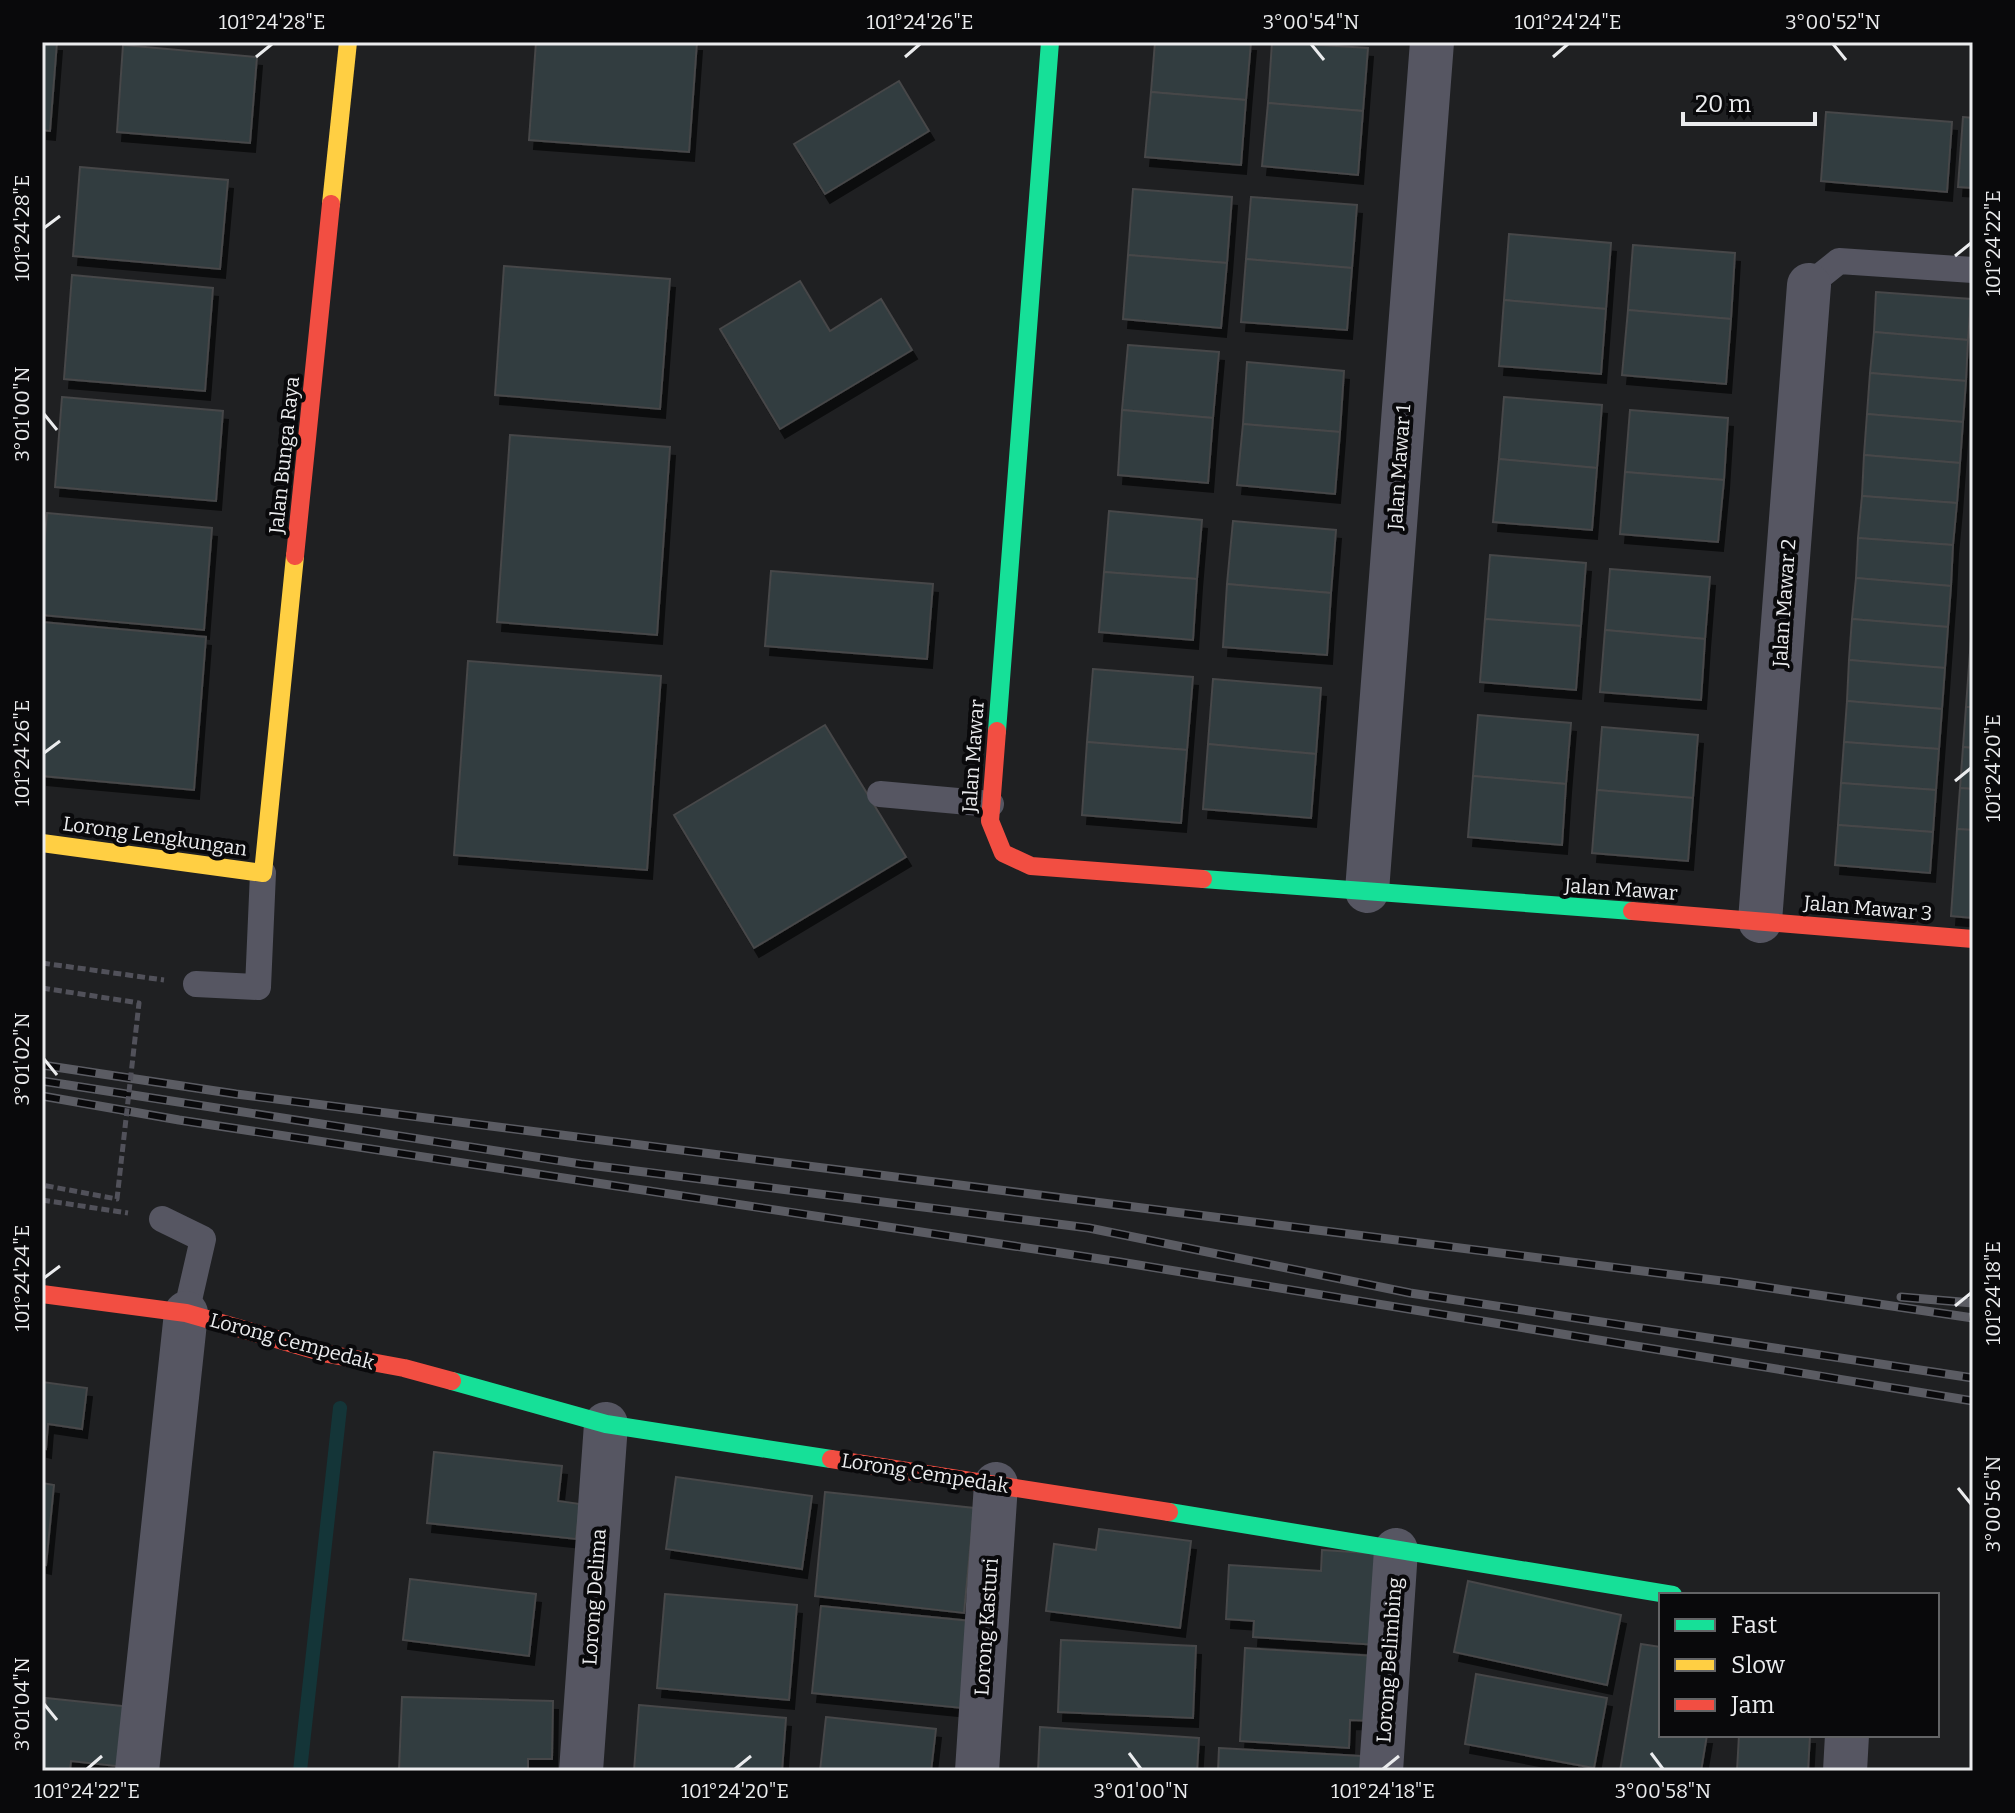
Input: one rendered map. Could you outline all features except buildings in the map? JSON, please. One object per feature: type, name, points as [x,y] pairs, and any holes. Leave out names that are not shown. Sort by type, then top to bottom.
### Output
[{"type":"street","name":"Jalan Bunga Raya","points":[[263,873],[348,42]]},
{"type":"street","name":"Jalan Mawar","points":[[1050,42],[990,821],[1003,853],[1031,866],[1760,921]]},
{"type":"street","name":"Jalan Mawar 1","points":[[1367,891],[1432,42]]},
{"type":"street","name":"Jalan Mawar 2","points":[[1760,921],[1809,285]]},
{"type":"street","name":"Lorong Lengkungan","points":[[42,843],[263,873]]},
{"type":"street","name":"Jalan Mawar 3","points":[[1760,921],[1973,939]]},
{"type":"street","name":"Lorong Cempedak","points":[[42,1294],[186,1313],[328,1354],[404,1368],[606,1424],[996,1484],[1661,1593]]},
{"type":"street","points":[[137,1771],[186,1313]]},
{"type":"street","name":"Lorong Delima","points":[[581,1771],[606,1424]]},
{"type":"street","name":"Lorong Kasturi","points":[[977,1771],[996,1484]]},
{"type":"street","name":"Lorong Belimbing","points":[[1381,1771],[1396,1550]]},
{"type":"street","points":[[1845,1771],[1847,1737]]},
{"type":"lane","points":[[1809,285],[1839,261],[1973,270]]},
{"type":"lane","points":[[880,794],[991,804]]},
{"type":"lane","points":[[196,984],[258,987],[263,873]]},
{"type":"lane","points":[[162,1219],[203,1239],[186,1313]]},
{"type":"path","points":[[42,963],[196,984]]},
{"type":"path","points":[[42,988],[139,1003],[117,1199],[42,1185]]},
{"type":"path","points":[[42,1200],[162,1219]]},
{"type":"waterway","points":[[300,1771],[340,1408]]},
{"type":"railway","points":[[42,1065],[236,1094],[1730,1282],[1973,1318]]},
{"type":"railway","points":[[42,1081],[581,1164],[1089,1228],[1410,1293],[1973,1378]]},
{"type":"railway","points":[[42,1096],[179,1120],[1120,1262],[1973,1401]]},
{"type":"railway","points":[[1901,1297],[1973,1303]]},
{"type":"traffic: fast","points":[[997,731],[1050,42]]},
{"type":"traffic: fast","points":[[1203,879],[1632,911]]},
{"type":"traffic: fast","points":[[452,1381],[606,1424],[831,1459]]},
{"type":"traffic: fast","points":[[1169,1512],[1661,1593]]},
{"type":"traffic: slow","points":[[331,204],[348,42]]},
{"type":"traffic: slow","points":[[42,843],[263,873],[295,556]]},
{"type":"traffic: jam","points":[[295,556],[331,204]]},
{"type":"traffic: jam","points":[[997,731],[990,821],[1003,853],[1031,866],[1203,879]]},
{"type":"traffic: jam","points":[[1632,911],[1973,939]]},
{"type":"traffic: jam","points":[[42,1294],[186,1313],[328,1354],[404,1368],[452,1381]]},
{"type":"traffic: jam","points":[[831,1459],[1169,1512]]}]
